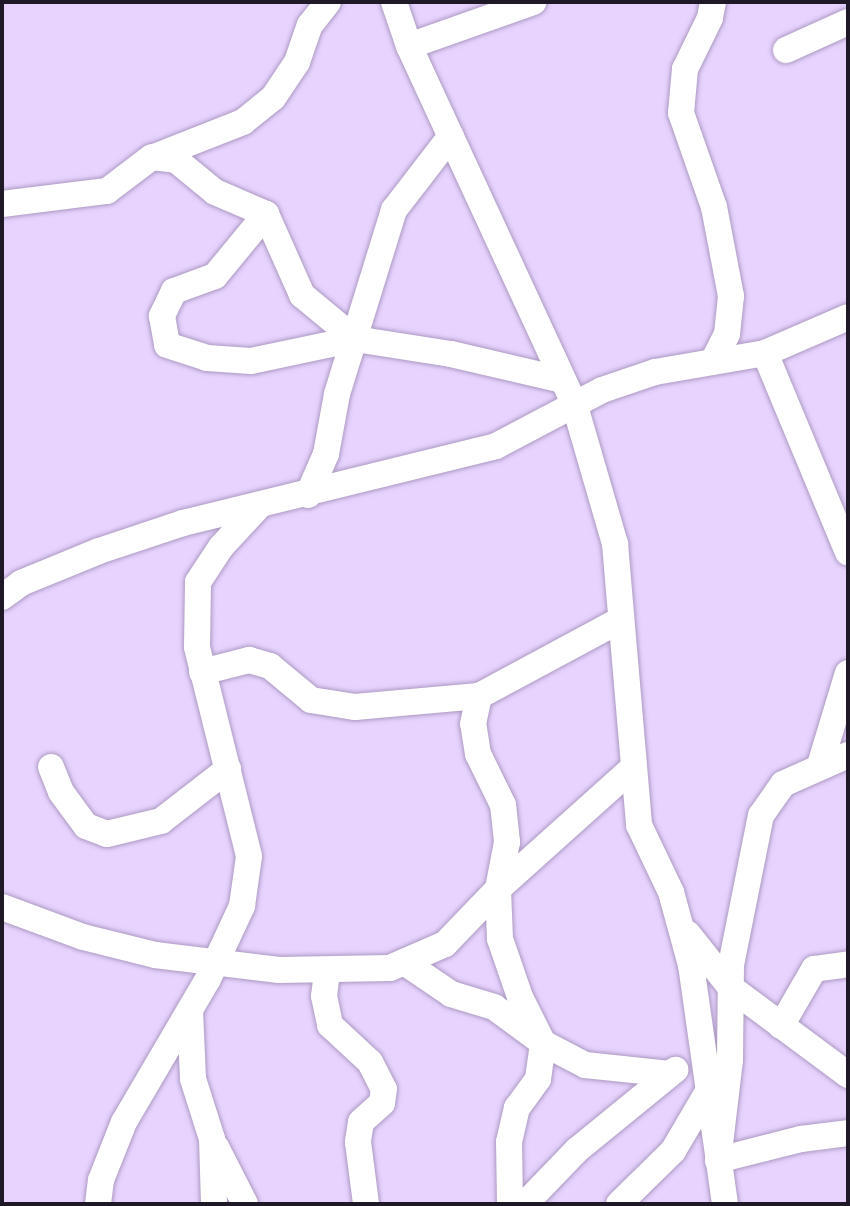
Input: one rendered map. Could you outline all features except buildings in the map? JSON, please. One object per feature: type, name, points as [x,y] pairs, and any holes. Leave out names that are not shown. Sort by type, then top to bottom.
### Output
[{"type":"street","points":[[2,204],[107,191],[152,158],[243,121],[273,98],[297,62],[310,25],[328,2]]},
{"type":"street","points":[[394,2],[409,46],[575,406],[615,544],[639,825],[671,892],[691,965],[700,1049],[724,1204]]},
{"type":"street","points":[[409,46],[533,2]]},
{"type":"street","points":[[713,2],[710,18],[685,69],[681,113],[714,207],[731,296],[727,334],[713,362]]},
{"type":"street","points":[[786,50],[848,22]]},
{"type":"street","points":[[308,495],[326,454],[355,339],[394,210],[450,136]]},
{"type":"street","points":[[152,158],[176,160],[215,192],[266,214],[302,295],[355,339]]},
{"type":"street","points":[[266,214],[215,276],[174,291],[162,316],[167,345],[207,358],[251,361],[355,339],[451,354],[563,380]]},
{"type":"street","points":[[2,597],[21,583],[99,551],[183,523],[308,495],[496,446],[602,390],[655,372],[765,353],[848,317]]},
{"type":"street","points":[[765,353],[845,536]]},
{"type":"street","points":[[98,1204],[101,1180],[124,1122],[190,1010],[242,906],[249,856],[197,647],[198,582],[221,547],[259,506]]},
{"type":"street","points":[[202,672],[249,660],[270,666],[311,700],[355,707],[479,696],[620,620]]},
{"type":"street","points":[[820,765],[848,673]]},
{"type":"street","points":[[479,696],[473,724],[478,754],[503,805],[507,842],[498,889],[500,939],[520,997],[543,1043],[538,1079],[517,1108],[509,1142],[510,1204]]},
{"type":"street","points":[[718,1160],[730,1060],[731,965],[761,815],[783,784],[820,765],[848,755]]},
{"type":"street","points":[[51,767],[61,792],[86,827],[107,834],[161,821],[228,769]]},
{"type":"street","points":[[2,907],[83,937],[155,955],[327,972],[390,968],[445,944],[498,889],[633,768]]},
{"type":"street","points":[[680,925],[731,988],[848,1075]]},
{"type":"street","points":[[404,962],[451,994],[494,1007],[543,1043],[584,1065],[670,1074]]},
{"type":"street","points":[[781,1026],[814,969],[848,964]]},
{"type":"street","points":[[327,972],[324,996],[330,1025],[370,1062],[384,1089],[382,1103],[361,1122],[358,1142],[366,1204]]},
{"type":"street","points":[[190,1010],[194,1079],[212,1139],[245,1204]]},
{"type":"street","points":[[525,1204],[577,1150],[700,1049]]},
{"type":"street","points":[[619,1204],[673,1151],[707,1093]]},
{"type":"street","points":[[718,1160],[801,1139],[848,1133]]},
{"type":"street","points":[[212,1139],[214,1204]]}]
